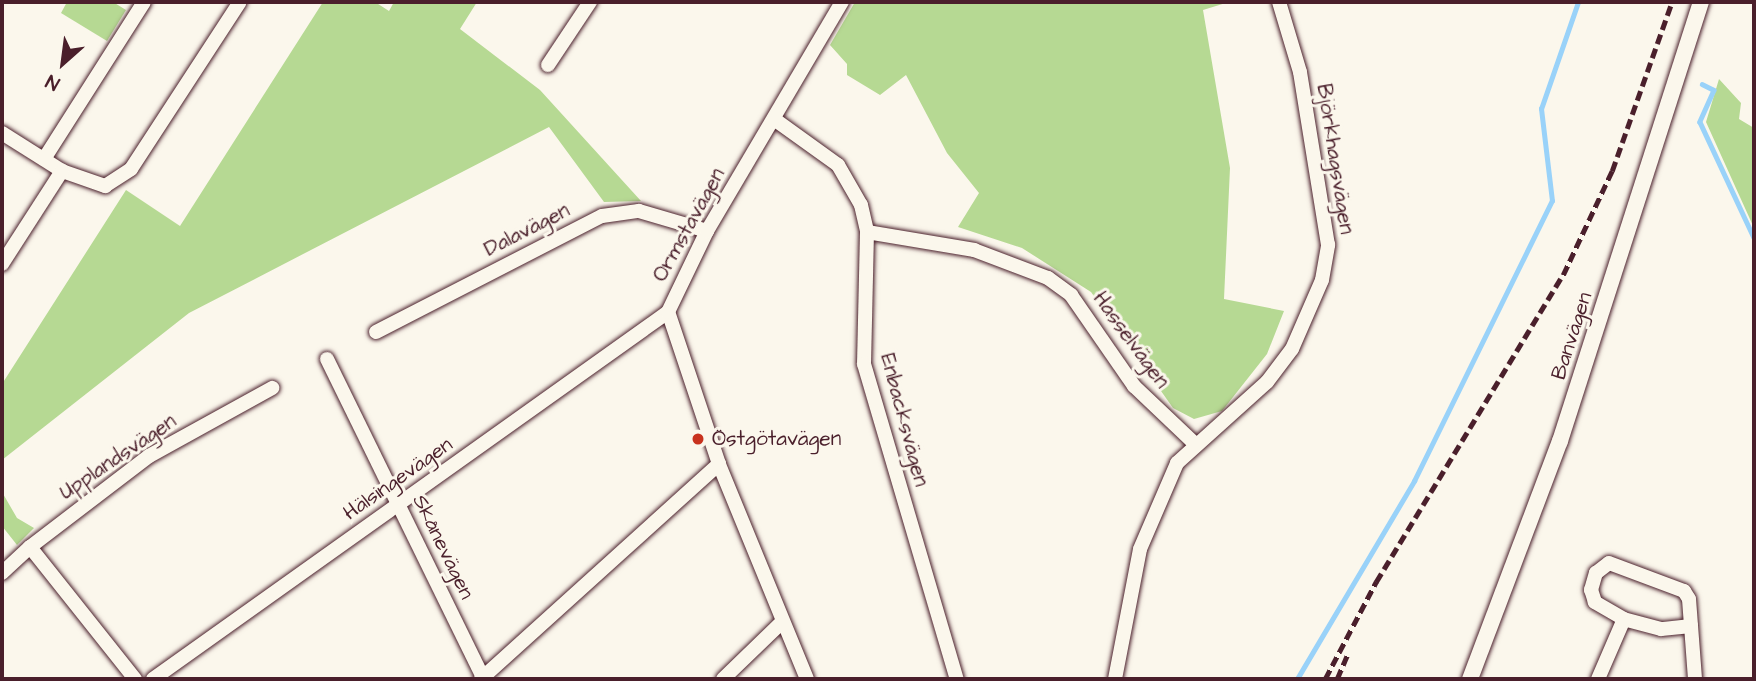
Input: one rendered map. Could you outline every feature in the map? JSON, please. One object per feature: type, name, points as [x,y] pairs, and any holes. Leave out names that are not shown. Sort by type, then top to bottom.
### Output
[{"type":"street","points":[[44,159],[144,2]]},
{"type":"street","points":[[2,133],[62,171],[105,186],[131,169],[240,2]]},
{"type":"street","points":[[548,65],[590,2]]},
{"type":"street","name":"Ormstavägen","points":[[807,679],[780,624],[719,464],[668,312],[707,231],[842,2]]},
{"type":"street","name":"Björkhagsvägen","points":[[1115,679],[1140,549],[1177,463],[1194,443],[1267,382],[1311,314],[1322,280],[1328,245],[1300,72],[1279,2]]},
{"type":"street","name":"Banvägen","points":[[1471,679],[1560,441],[1701,2]]},
{"type":"street","name":"Enbacksvägen","points":[[774,119],[838,165],[867,232],[864,364],[957,679]]},
{"type":"street","points":[[2,264],[62,171]]},
{"type":"street","name":"Dalavägen","points":[[376,332],[602,216],[639,211],[707,231]]},
{"type":"street","name":"Hasselvägen","points":[[867,232],[974,250],[1048,278],[1072,295],[1134,386],[1194,443]]},
{"type":"street","name":"Hälsingevägen","points":[[153,679],[668,312]]},
{"type":"street","name":"Skånevägen","points":[[327,359],[483,679]]},
{"type":"street","name":"Upplandsvägen","points":[[2,573],[30,547],[149,456],[272,388]]},
{"type":"street","points":[[483,679],[719,464]]},
{"type":"street","points":[[30,547],[135,679]]},
{"type":"street","points":[[1690,626],[1661,629],[1624,619],[1595,602],[1591,590],[1596,573],[1609,563],[1684,591],[1690,626],[1695,679]]},
{"type":"street","points":[[1598,679],[1624,619]]},
{"type":"street","points":[[723,679],[780,624]]},
{"type":"green space","points":[[67,2],[113,2],[126,10],[107,41],[61,13]]},
{"type":"green space","points":[[323,2],[375,2],[389,11],[394,2],[477,2],[460,29],[540,90],[641,201],[604,202],[549,127],[189,313],[2,460],[2,384],[126,190],[180,226]]},
{"type":"green space","points":[[855,2],[1229,2],[1203,10],[1230,168],[1224,299],[1284,311],[1267,354],[1222,411],[1194,419],[1173,408],[1091,292],[1022,248],[958,227],[979,193],[947,153],[906,75],[880,95],[847,75],[847,64],[830,45]]},
{"type":"green space","points":[[1719,79],[1741,103],[1739,119],[1754,128],[1754,228],[1706,122]]},
{"type":"green space","points":[[2,492],[17,518],[34,528],[17,545],[2,526]]},
{"type":"waterway","points":[[1297,679],[1414,481],[1552,201],[1541,109],[1578,2]]},
{"type":"waterway","points":[[1702,84],[1714,90],[1700,122],[1754,238]]},
{"type":"railway","points":[[1325,679],[1376,582],[1563,275],[1612,171],[1672,2]]},
{"type":"railway","points":[[1337,679],[1347,655]]},
{"type":"place","name":"Östgötavägen","points":[[698,439]]}]
